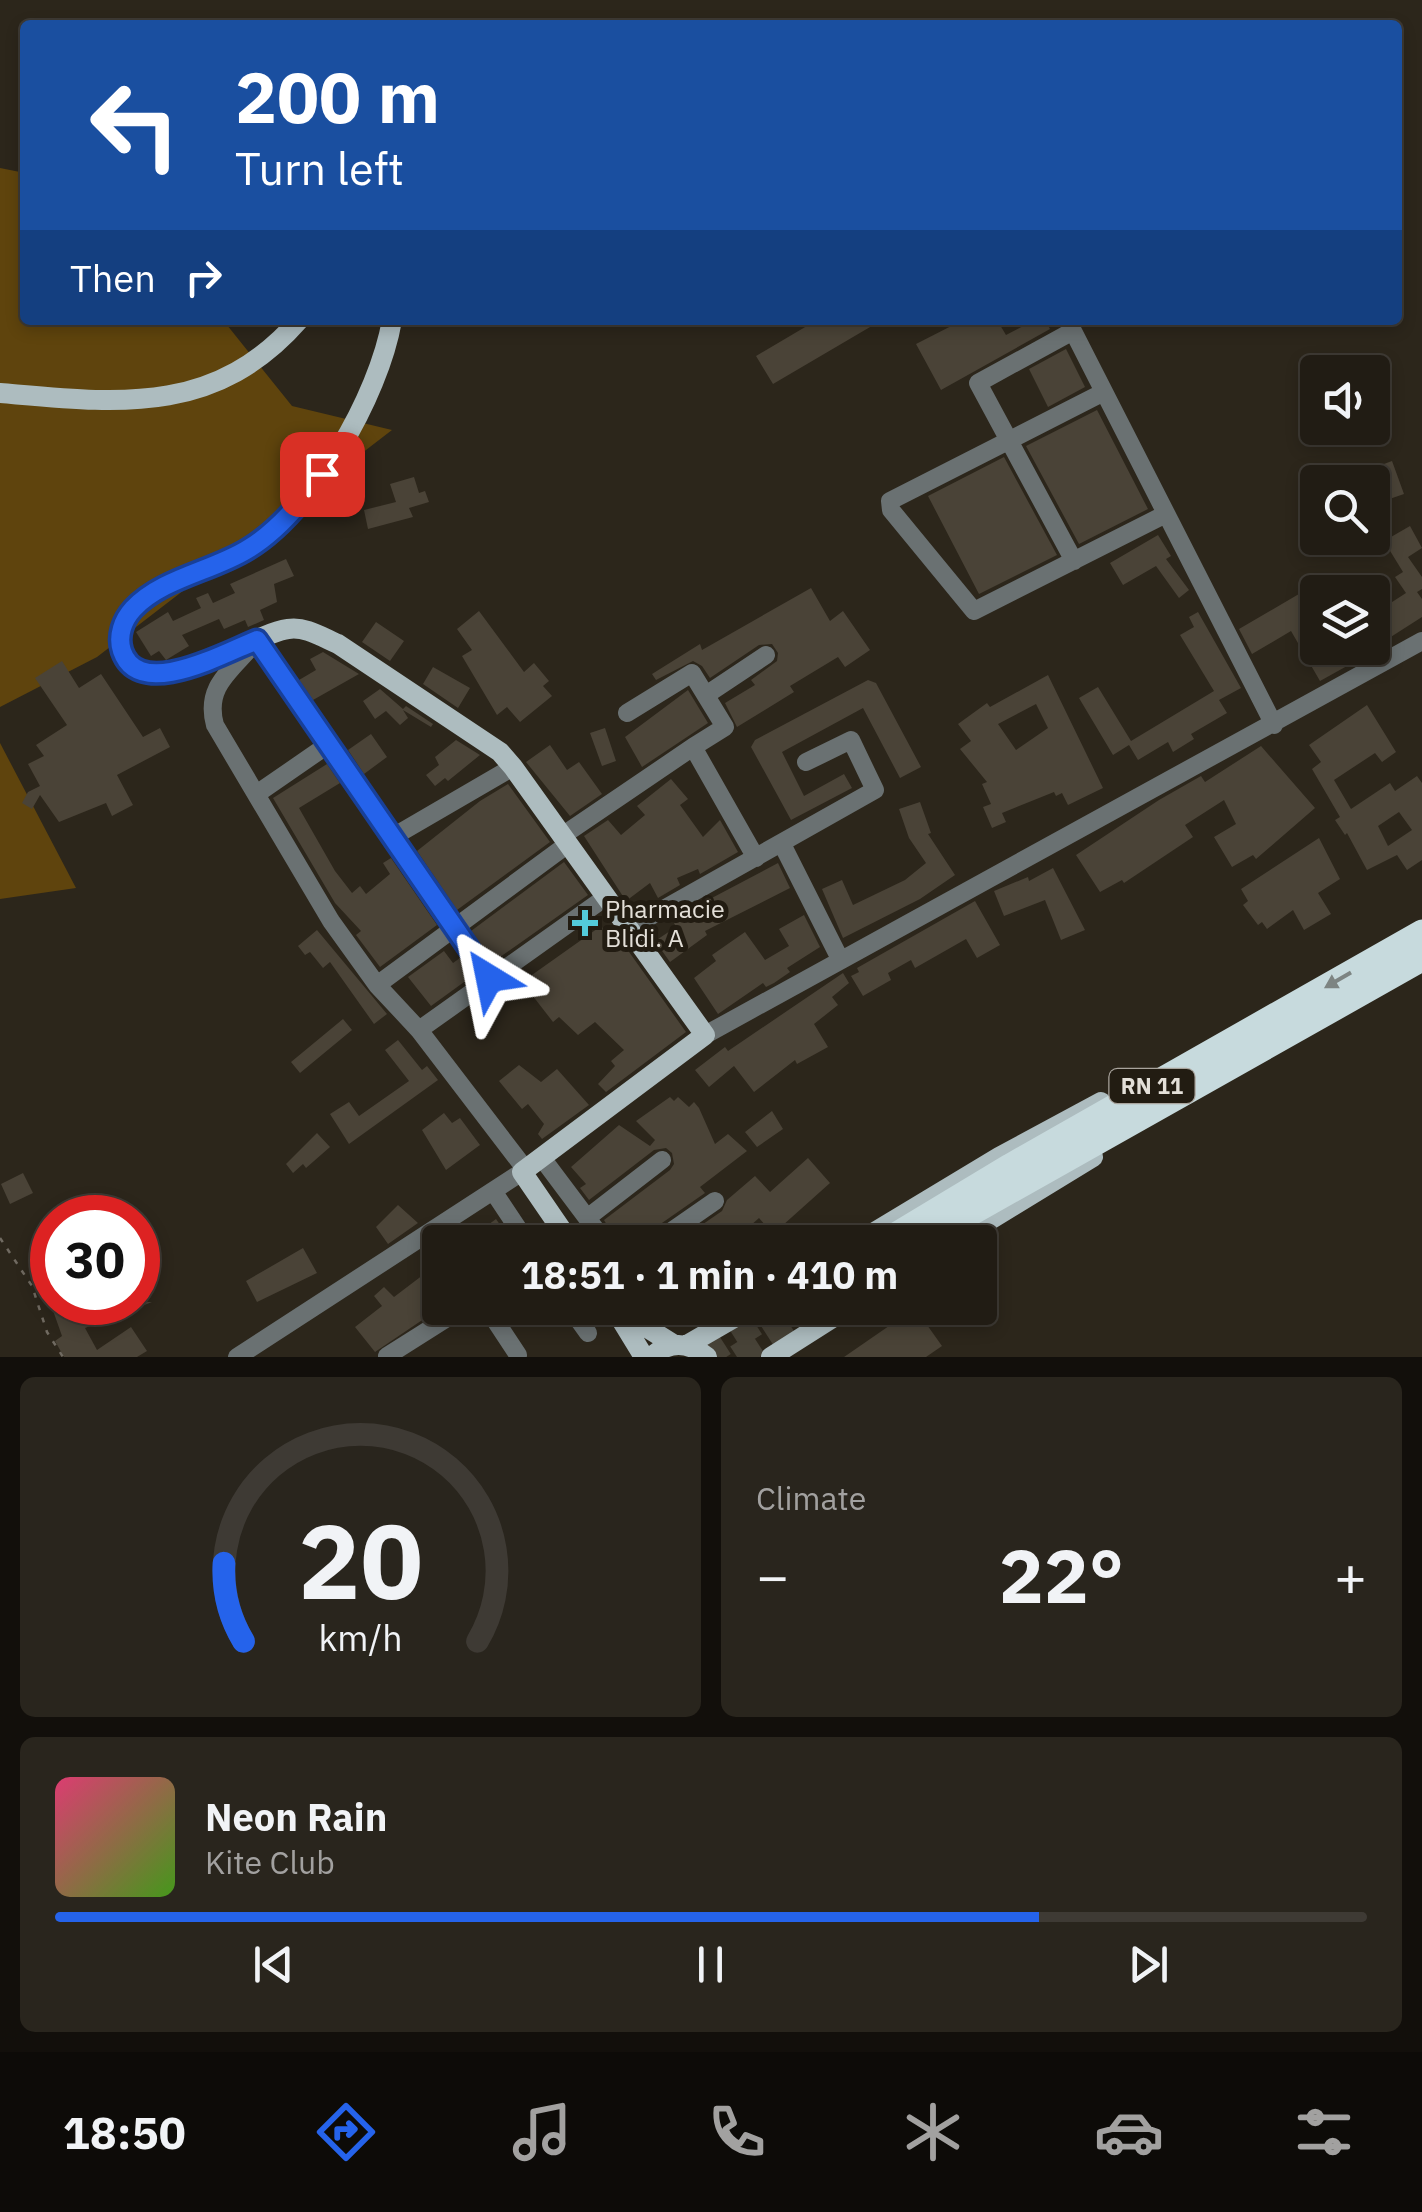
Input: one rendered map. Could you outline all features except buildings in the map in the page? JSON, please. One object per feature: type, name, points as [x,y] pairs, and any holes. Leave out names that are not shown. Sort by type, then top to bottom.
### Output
[{"type":"highway","name":"RN 11","points":[[912,1225],[1422,932]]},
{"type":"highway","name":"RN 11","points":[[951,1225],[1422,959]]},
{"type":"main road","points":[[0,393],[80,400],[180,396],[234,374],[262,356],[294,325]]},
{"type":"main road","points":[[390,325],[363,402],[337,452],[307,496],[247,550],[149,596],[123,623],[119,644],[125,661],[138,672],[155,674],[175,672],[289,628],[310,630],[338,644],[500,752],[513,767],[705,1035],[530,1166]]},
{"type":"main road","points":[[887,1225],[1069,1117],[1252,1030]]},
{"type":"main road","points":[[981,1225],[1237,1066]]},
{"type":"main road","points":[[530,1166],[561,1225]]},
{"type":"main road","points":[[530,1166],[573,1225]]},
{"type":"main road","points":[[625,1325],[647,1357],[718,1325]]},
{"type":"main road","points":[[646,1325],[707,1357]]},
{"type":"main road","points":[[770,1357],[821,1325]]},
{"type":"street","points":[[1074,561],[978,383],[1073,331],[1274,724]]},
{"type":"street","points":[[1104,392],[890,500],[891,510],[974,612],[1166,514]]},
{"type":"street","points":[[489,978],[257,640],[218,682],[209,704],[215,725],[331,921],[378,986],[530,1166],[592,1225]]},
{"type":"street","points":[[705,1035],[1422,641]]},
{"type":"street","points":[[706,696],[766,655]]},
{"type":"street","points":[[378,986],[456,931],[565,840],[725,727],[692,673],[626,713]]},
{"type":"street","points":[[628,929],[875,790],[851,740],[806,762]]},
{"type":"street","points":[[258,794],[329,744]]},
{"type":"street","points":[[693,748],[756,858]]},
{"type":"street","points":[[392,838],[513,767]]},
{"type":"street","points":[[782,844],[840,959]]},
{"type":"street","points":[[419,1030],[606,897]]},
{"type":"street","points":[[587,1218],[662,1160]]},
{"type":"street","points":[[237,1357],[530,1166]]},
{"type":"street","points":[[493,1191],[516,1225]]},
{"type":"street","points":[[679,1225],[714,1200]]},
{"type":"street","points":[[387,1356],[435,1325]]},
{"type":"street","points":[[498,1325],[518,1355]]},
{"type":"street","points":[[582,1325],[588,1334]]},
{"type":"path","points":[[0,1238],[32,1286],[47,1332],[62,1357]]},
{"type":"shaded area","points":[[0,168],[20,172],[20,325],[227,325],[292,406],[392,430],[97,657],[0,707]]},
{"type":"shaded area","points":[[0,743],[76,888],[0,899]]},
{"type":"tunnel","points":[[703,1357],[753,1325]]},
{"type":"tunnel","points":[[737,1357],[787,1325]]},
{"type":"place","name":"Pharmacie Blidi. A","points":[[585,923]]},
{"type":"route","points":[[322,474],[284,520],[247,550],[149,596],[133,608],[123,623],[119,644],[125,661],[138,672],[155,674],[175,672],[257,640],[489,978]]}]
